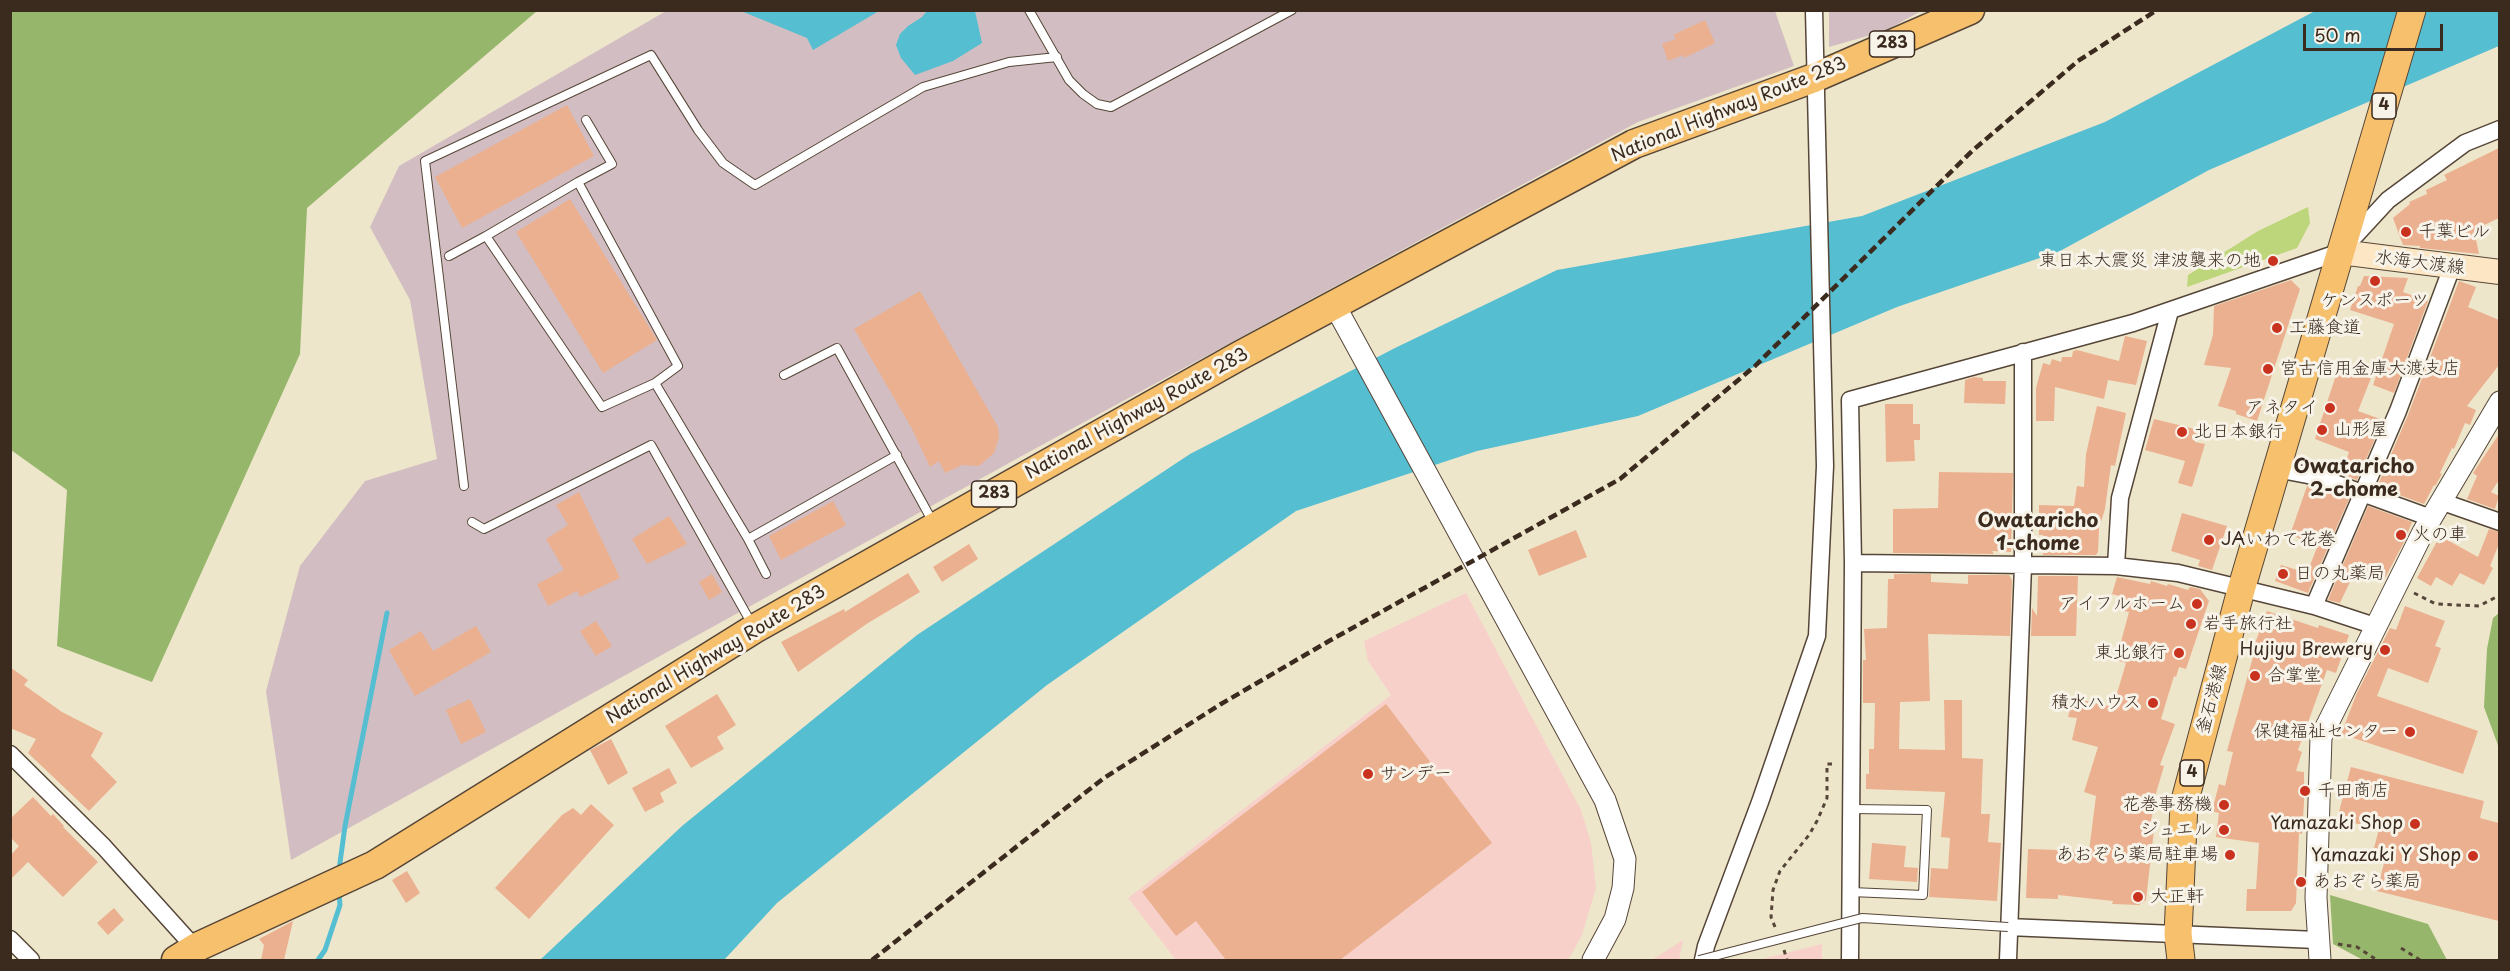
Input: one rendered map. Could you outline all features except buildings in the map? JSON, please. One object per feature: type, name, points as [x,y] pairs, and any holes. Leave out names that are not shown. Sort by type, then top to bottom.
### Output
[{"type":"highway","name":"National Highway Route 283","points":[[190,956],[375,865],[754,629],[1334,304],[1634,144],[1814,78],[1970,10]]},
{"type":"main road","name":"釜石港線","points":[[2181,960],[2178,934],[2184,804],[2241,590],[2412,10]]},
{"type":"main road","name":"水海大渡線","points":[[2340,252],[2499,273]]},
{"type":"street","points":[[1701,960],[1760,802],[1817,636],[1825,466],[1814,10]]},
{"type":"street","points":[[1850,960],[1853,563],[1850,400],[2133,323],[2340,252],[2388,200],[2465,143],[2499,129]]},
{"type":"street","points":[[2314,606],[2398,411],[2452,267]]},
{"type":"street","points":[[1334,304],[1605,800],[1625,859],[1623,888],[1616,919],[1593,960]]},
{"type":"street","points":[[2116,566],[2120,498],[2170,311]]},
{"type":"street","points":[[2008,960],[2023,566],[2023,352]]},
{"type":"street","points":[[2008,927],[2178,934],[2318,950],[2316,898],[2321,737],[2435,510],[2499,402]]},
{"type":"street","points":[[2276,470],[2318,477],[2435,510],[2499,522]]},
{"type":"street","points":[[1853,563],[2116,566],[2178,573],[2314,606],[2375,626]]},
{"type":"street","points":[[10,754],[104,847],[190,956]]},
{"type":"street","points":[[10,939],[31,960]]},
{"type":"lane","points":[[1029,10],[1069,80],[1097,104],[1111,107],[1292,10]]},
{"type":"lane","points":[[464,486],[425,162],[651,55],[698,130],[723,163],[755,184],[923,87],[1009,62],[1057,57]]},
{"type":"lane","points":[[449,256],[612,164],[586,120]]},
{"type":"lane","points":[[486,236],[602,407],[655,383],[678,366],[578,182]]},
{"type":"lane","points":[[784,375],[837,348],[936,527]]},
{"type":"lane","points":[[655,383],[748,539],[765,574]]},
{"type":"lane","points":[[472,522],[484,530],[651,445],[754,629]]},
{"type":"lane","points":[[748,539],[897,455]]},
{"type":"lane","points":[[1851,892],[1923,895],[1927,810],[1852,809]]},
{"type":"lane","points":[[1701,960],[1862,918],[2008,927]]},
{"type":"path","points":[[2396,585],[2436,604],[2479,606],[2499,594]]},
{"type":"path","points":[[1775,928],[1771,917],[1773,890],[1780,871],[1809,835],[1827,798],[1828,789]]},
{"type":"path","points":[[2318,950],[2357,947],[2377,960]]},
{"type":"path","points":[[2401,948],[2420,960]]},
{"type":"path","points":[[1783,950],[1787,960]]},
{"type":"shaded area","points":[[666,11],[1775,11],[1794,66],[1638,122],[1029,452],[291,860],[266,691],[300,566],[365,481],[437,459],[410,300],[370,227],[399,166]]},
{"type":"shaded area","points":[[1829,11],[1921,11],[1885,31],[1829,47]]},
{"type":"shaded area","points":[[1466,593],[1581,810],[1591,843],[1596,888],[1582,935],[1572,954],[1567,960],[1176,960],[1128,898],[1391,695],[1368,661],[1364,641]]},
{"type":"shaded area","points":[[1683,940],[1679,960],[1651,960],[1655,958]]},
{"type":"shaded area","points":[[1822,944],[1822,960],[1758,960]]},
{"type":"green space","points":[[11,10],[537,11],[307,208],[300,354],[152,682],[57,646],[67,490],[11,450]]},
{"type":"green space","points":[[2308,207],[2310,223],[2297,248],[2187,287],[2188,275],[2258,231]]},
{"type":"green space","points":[[2499,613],[2499,748],[2484,707],[2487,649],[2493,618]]},
{"type":"green space","points":[[2330,895],[2428,924],[2447,960],[2363,960],[2333,944]]},
{"type":"water","points":[[741,11],[879,11],[813,50],[807,38]]},
{"type":"water","points":[[927,11],[975,11],[982,43],[953,61],[915,75],[901,58],[896,45],[900,34]]},
{"type":"water","points":[[2315,11],[2499,11],[2499,46],[2209,170],[2060,251],[1897,307],[1638,416],[1477,451],[1296,511],[1047,685],[777,903],[724,960],[540,960],[682,826],[917,635],[1190,454],[1395,348],[1557,270],[1862,216],[2105,122]]},
{"type":"waterway","points":[[339,870],[345,826],[387,613]]},
{"type":"waterway","points":[[318,960],[325,950],[340,905],[339,892]]},
{"type":"railway","points":[[872,960],[1104,778],[1221,704],[1329,641],[1620,479],[1755,366],[1972,151],[2078,61],[2157,10]]},
{"type":"place","name":"千葉ビル","points":[[2406,232]]},
{"type":"place","name":"東日本大震災 津波襲来の地","points":[[2273,261]]},
{"type":"place","name":"ケンスポーツ","points":[[2375,281]]},
{"type":"place","name":"工藤食道","points":[[2277,328]]},
{"type":"place","name":"宮古信用金庫大渡支店","points":[[2268,369]]},
{"type":"place","name":"アネタイ","points":[[2330,408]]},
{"type":"place","name":"山形屋","points":[[2322,430]]},
{"type":"place","name":"北日本銀行","points":[[2182,432]]},
{"type":"place","name":"火の車","points":[[2401,535]]},
{"type":"place","name":"JAいわて花巻","points":[[2209,540]]},
{"type":"place","name":"日の丸薬局","points":[[2283,574]]},
{"type":"place","name":"アイフルホーム","points":[[2197,604]]},
{"type":"place","name":"岩手旅行社","points":[[2191,624]]},
{"type":"place","name":"Hujiyu Brewery","points":[[2385,650]]},
{"type":"place","name":"東北銀行","points":[[2179,653]]},
{"type":"place","name":"合掌堂","points":[[2255,676]]},
{"type":"place","name":"積水ハウス","points":[[2153,703]]},
{"type":"place","name":"保健福祉センター","points":[[2410,732]]},
{"type":"place","name":"サンデー","points":[[1368,774]]},
{"type":"place","name":"千田商店","points":[[2305,791]]},
{"type":"place","name":"花巻事務機","points":[[2224,805]]},
{"type":"place","name":"Yamazaki Shop","points":[[2415,824]]},
{"type":"place","name":"ジュエル","points":[[2224,830]]},
{"type":"place","name":"あおぞら薬局駐車場","points":[[2230,855]]},
{"type":"place","name":"Yamazaki Y Shop","points":[[2473,856]]},
{"type":"place","name":"あおぞら薬局","points":[[2301,882]]},
{"type":"place","name":"大正軒","points":[[2138,897]]},
{"type":"district","name":"Owataricho 2-chome","points":[[2354,478]]},
{"type":"district","name":"Owataricho 1-chome","points":[[2038,532]]}]
